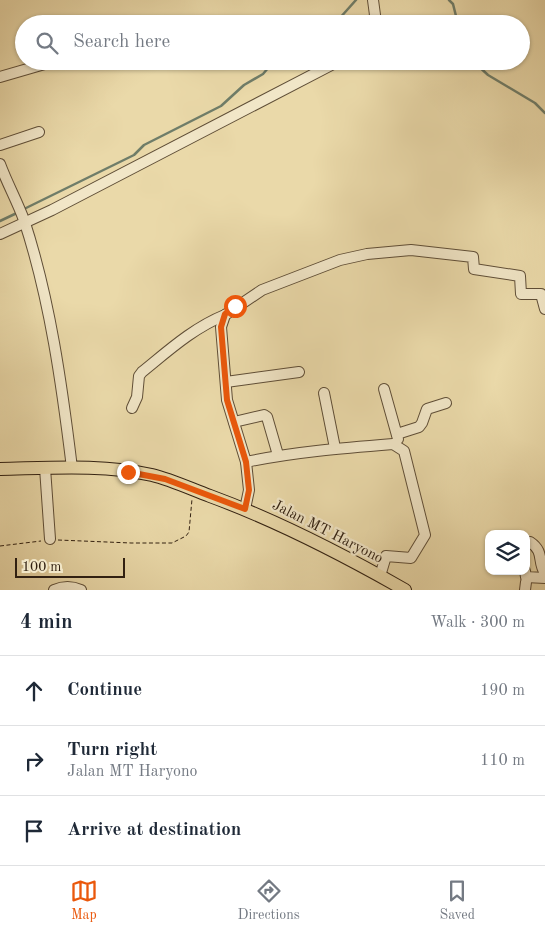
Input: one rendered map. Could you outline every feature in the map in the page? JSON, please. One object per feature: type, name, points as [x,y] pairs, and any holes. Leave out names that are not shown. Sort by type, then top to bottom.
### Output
[{"type":"main road","name":"Jalan MT Haryono","points":[[0,469],[72,468],[144,474],[165,479],[245,509],[302,534],[405,590]]},
{"type":"street","points":[[373,0],[375,15]]},
{"type":"street","points":[[0,77],[24,70]]},
{"type":"street","points":[[0,234],[22,215],[320,70]]},
{"type":"street","points":[[0,145],[40,132]]},
{"type":"street","points":[[0,164],[22,215],[40,279],[64,401],[72,468]]},
{"type":"street","points":[[132,408],[137,397],[139,376],[181,339],[262,290],[340,260],[366,254],[411,250],[473,257],[474,269],[520,276],[521,294],[543,294],[545,308]]},
{"type":"street","points":[[225,314],[221,327],[227,400],[246,462],[249,490],[245,509]]},
{"type":"street","points":[[226,382],[299,372]]},
{"type":"street","points":[[380,576],[386,556],[411,558],[424,537],[406,460],[384,389]]},
{"type":"street","points":[[324,393],[335,448]]},
{"type":"street","points":[[397,434],[419,427],[427,409],[446,402]]},
{"type":"street","points":[[234,422],[264,415],[267,417],[278,455]]},
{"type":"street","points":[[246,462],[278,455],[335,448],[393,444],[402,449]]},
{"type":"street","points":[[45,468],[50,539]]},
{"type":"street","points":[[530,542],[535,545],[541,554],[542,570],[545,573]]},
{"type":"street","points":[[526,575],[526,578],[545,578]]},
{"type":"street","points":[[54,590],[68,587],[81,590]]},
{"type":"path","points":[[0,546],[50,539],[172,543],[186,536],[189,532],[193,490]]},
{"type":"waterway","points":[[343,15],[356,0]]},
{"type":"waterway","points":[[449,0],[453,4],[456,15]]},
{"type":"waterway","points":[[24,209],[134,155],[144,145],[221,106],[244,85],[266,70]]},
{"type":"waterway","points":[[483,70],[535,103],[545,113]]},
{"type":"waterway","points":[[0,221],[19,212]]},
{"type":"route","points":[[128,472],[165,479],[245,509],[249,490],[246,462],[227,400],[221,327],[225,314],[235,306]]}]
